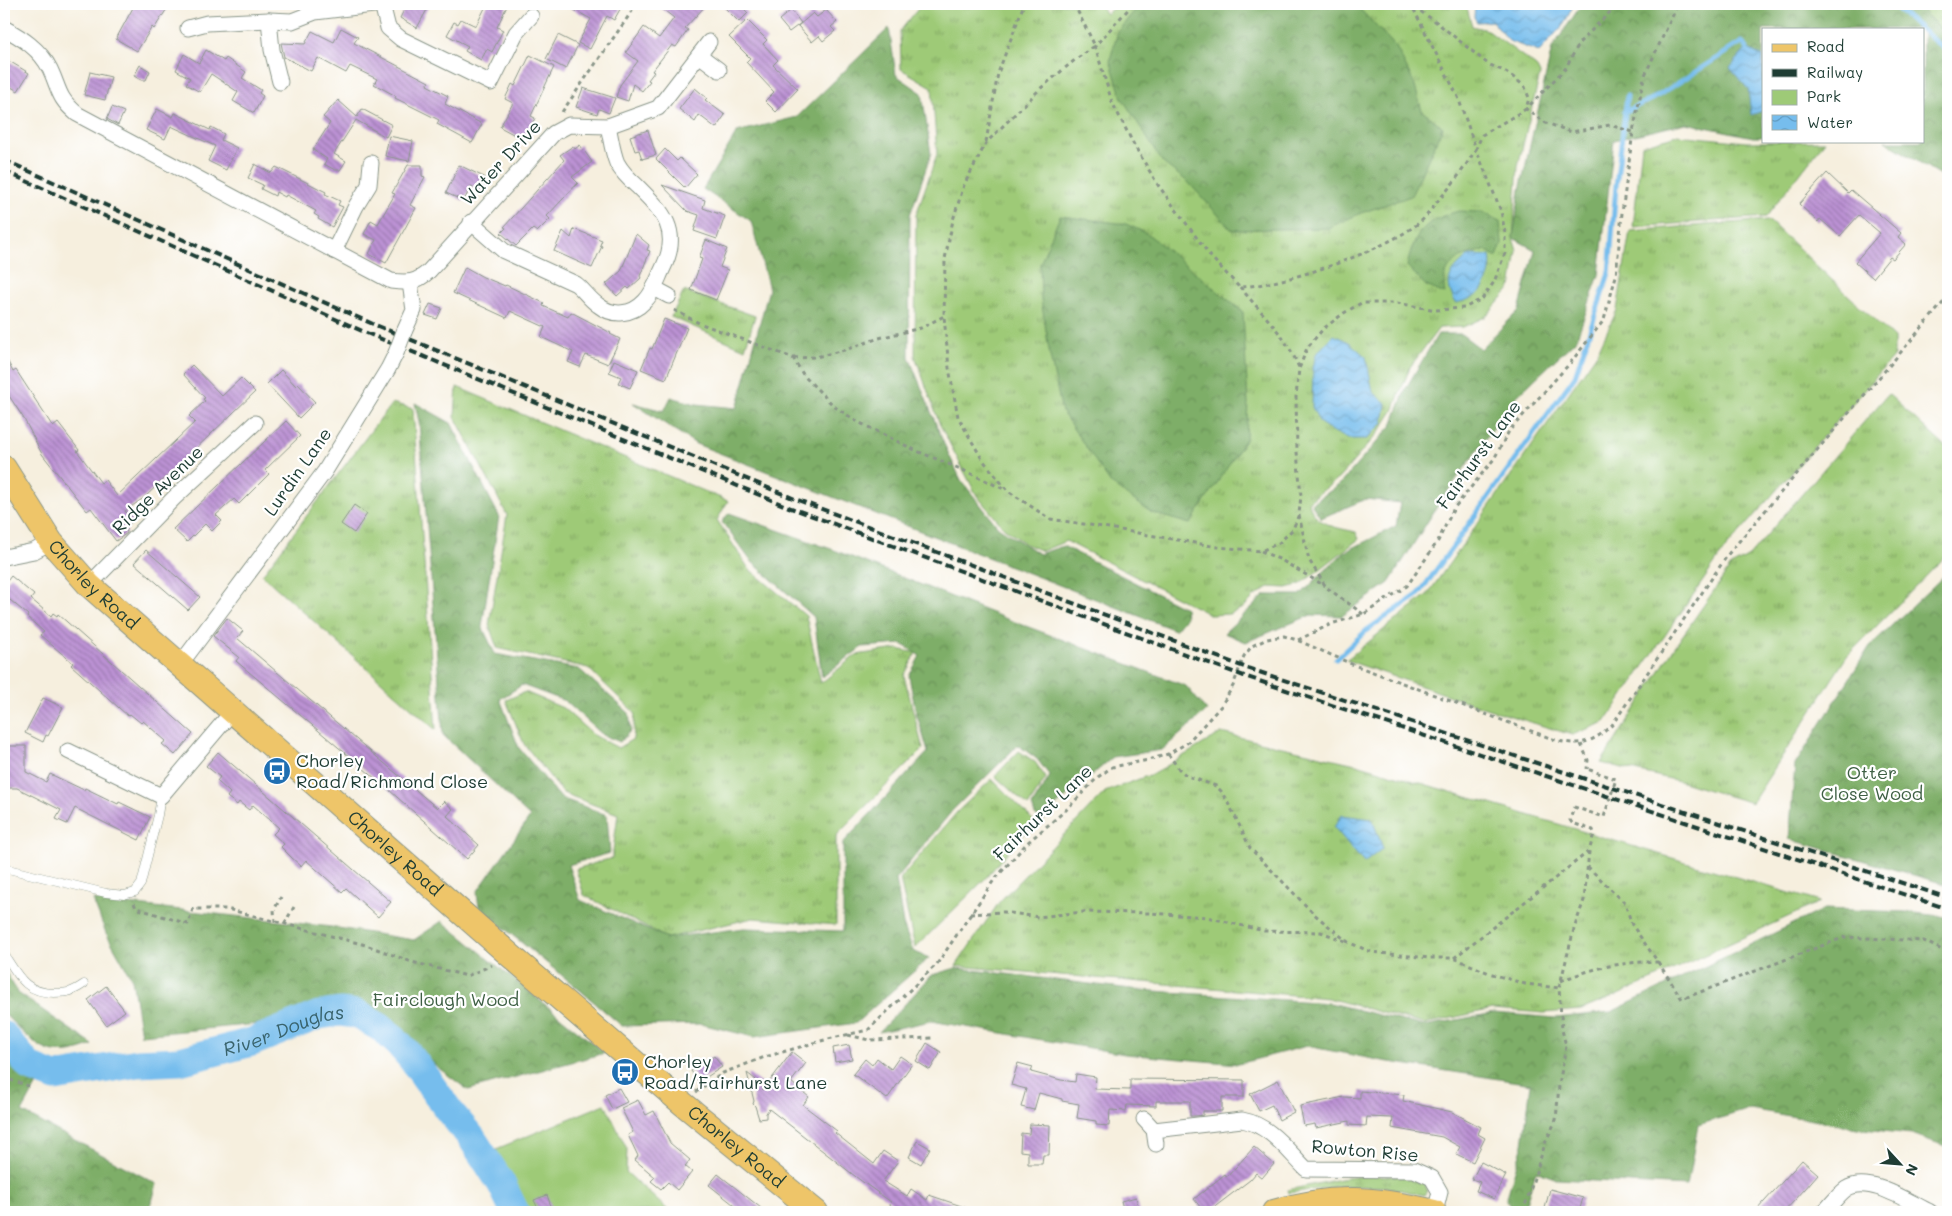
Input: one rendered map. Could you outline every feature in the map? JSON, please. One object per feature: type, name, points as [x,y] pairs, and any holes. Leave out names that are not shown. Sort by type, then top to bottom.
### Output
[{"type":"main road","name":"Chorley Road","points":[[4,468],[51,542],[89,585],[511,956],[682,1103],[816,1212]]},
{"type":"main road","points":[[1274,1212],[1301,1204],[1371,1199],[1434,1212]]},
{"type":"street","points":[[188,28],[207,23],[269,20],[292,21],[315,12],[382,4],[388,28],[401,39],[491,83],[516,33],[531,16]]},
{"type":"street","points":[[269,20],[272,50],[280,82]]},
{"type":"street","points":[[4,28],[21,38],[43,58],[50,68],[64,103],[77,114],[391,281],[410,283]]},
{"type":"street","name":"Water Drive","points":[[410,283],[421,278],[429,271],[471,222],[554,133],[569,125],[608,126],[658,108],[709,42]]},
{"type":"street","points":[[699,55],[719,70]]},
{"type":"street","points":[[471,222],[504,251],[576,284],[597,305],[606,310],[625,313],[634,310],[647,299],[668,258],[671,246],[670,232],[666,218],[625,174],[618,163],[608,126]]},
{"type":"street","points":[[334,251],[356,206],[369,185],[370,163]]},
{"type":"street","name":"Lurdin Lane","points":[[179,666],[325,471],[383,377],[396,353],[414,310],[410,283]]},
{"type":"street","points":[[654,288],[669,296]]},
{"type":"street","name":"Ridge Avenue","points":[[89,585],[174,498],[255,422]]},
{"type":"street","points":[[4,556],[34,551],[51,542]]},
{"type":"street","points":[[68,751],[161,796],[232,712]]},
{"type":"street","name":"Rowton Rise","points":[[1151,1131],[1242,1120],[1255,1122],[1268,1130],[1306,1169],[1414,1170],[1432,1178],[1440,1192],[1434,1212]]},
{"type":"street","points":[[1824,1212],[1845,1190],[1861,1184],[1878,1187],[1930,1212]]},
{"type":"lane","points":[[4,870],[8,869],[106,893],[124,896],[135,892],[140,884],[161,796]]},
{"type":"lane","points":[[4,954],[20,979],[42,993],[71,993],[84,984]]},
{"type":"path","points":[[554,133],[563,110],[637,4]]},
{"type":"path","points":[[986,143],[998,73],[1024,4]]},
{"type":"path","points":[[1074,4],[1095,46],[1112,102],[1134,145],[1158,185],[1206,251],[1269,320],[1293,352],[1299,369]]},
{"type":"path","points":[[1008,492],[982,459],[958,417],[949,368],[944,316],[945,259],[953,220],[964,185],[986,143],[1041,88],[1095,46],[1133,4]]},
{"type":"path","points":[[1411,4],[1441,25],[1465,47],[1488,64],[1506,72],[1517,80],[1525,88],[1529,98],[1526,109]]},
{"type":"path","points":[[1260,551],[1279,543],[1293,529],[1299,514],[1301,496],[1297,452],[1296,396],[1299,369],[1307,348],[1323,330],[1344,313],[1361,303],[1396,303],[1436,310],[1464,308],[1482,299],[1494,282],[1505,253],[1502,211],[1476,149],[1458,97],[1411,4]]},
{"type":"path","points":[[1239,287],[1257,286],[1298,276],[1346,260],[1386,243],[1420,222],[1456,180],[1476,149],[1482,135],[1526,109],[1565,70],[1580,42],[1610,12],[1613,4]]},
{"type":"path","name":"Fairhurst Lane","points":[[682,1103],[723,1072],[794,1047],[868,1030],[937,964],[994,880],[1027,843],[1066,810],[1098,777],[1112,767],[1149,760],[1168,754],[1187,743],[1221,706],[1233,686],[1244,656],[1252,646],[1267,639],[1284,636],[1297,640],[1331,624],[1364,614],[1407,586],[1438,541],[1454,508],[1494,459],[1509,432],[1571,362],[1604,320],[1616,276],[1633,132],[1644,77],[1678,4]]},
{"type":"path","points":[[1526,109],[1546,124],[1572,132],[1610,125],[1633,132]]},
{"type":"path","points":[[669,296],[670,305],[674,310],[690,319],[793,358],[816,357],[848,349],[879,338],[921,328],[944,316]]},
{"type":"path","points":[[1297,640],[1372,672],[1463,704],[1558,741],[1581,744],[1592,741],[1612,725],[1729,553],[1948,297]]},
{"type":"path","points":[[793,358],[804,376],[836,407],[858,422],[918,452],[963,470],[1008,492],[1050,519],[1194,544],[1260,551],[1281,560],[1326,586],[1364,614]]},
{"type":"path","points":[[1299,514],[1310,560],[1326,586]]},
{"type":"path","points":[[1523,1212],[1546,1141],[1556,1120],[1559,1085],[1566,1046],[1562,1030],[1558,988],[1574,928],[1584,900],[1589,852],[1594,833],[1593,830],[1572,823],[1570,820],[1574,807],[1604,817],[1616,779],[1587,769],[1588,760],[1581,744]]},
{"type":"path","points":[[1168,754],[1178,769],[1187,776],[1216,786],[1234,814],[1250,848],[1314,914],[1348,942]]},
{"type":"path","points":[[1454,958],[1589,852]]},
{"type":"path","points":[[1587,866],[1625,903],[1632,925],[1682,999],[1845,937],[1924,941],[1948,953]]},
{"type":"path","points":[[130,894],[136,908],[188,924],[194,909],[228,909],[366,944],[412,962],[467,976],[511,956]]},
{"type":"path","points":[[275,922],[274,910],[281,897]]},
{"type":"path","points":[[284,924],[294,907]]},
{"type":"path","points":[[970,914],[1004,912],[1038,916],[1083,912],[1150,913],[1207,917],[1264,931],[1321,932],[1371,952],[1429,958],[1454,958],[1525,984],[1558,988]]},
{"type":"path","points":[[1561,981],[1582,972],[1636,961],[1658,962]]},
{"type":"path","points":[[848,1034],[869,1040],[934,1038]]},
{"type":"path","points":[[4,1075],[10,1080],[30,1086]]},
{"type":"green space","points":[[922,4],[1099,4],[1106,14],[1118,4],[1466,4],[1472,26],[1487,30],[1536,66],[1540,74],[1518,166],[1513,238],[1517,251],[1511,288],[1485,317],[1463,327],[1439,328],[1410,367],[1393,411],[1380,431],[1339,478],[1308,502],[1311,510],[1321,521],[1333,527],[1356,532],[1359,539],[1301,584],[1287,588],[1269,587],[1255,596],[1243,608],[1229,614],[1211,615],[1066,541],[1042,551],[1026,544],[1004,528],[977,496],[940,425],[915,356],[916,215],[937,154],[932,87],[901,69],[900,31]]},
{"type":"green space","points":[[1140,4],[1355,4],[1396,47],[1414,83],[1422,111],[1443,127],[1411,196],[1361,213],[1328,228],[1232,230],[1188,182],[1163,163],[1122,98],[1110,60],[1118,31]]},
{"type":"green space","points":[[1582,4],[1915,4],[1948,36],[1948,180],[1887,142],[1924,142],[1924,28],[1762,28],[1762,137],[1753,137],[1686,123],[1614,140],[1599,275],[1576,340],[1515,398],[1440,502],[1389,583],[1342,616],[1311,615],[1246,642],[1224,633],[1265,595],[1300,595],[1343,553],[1396,526],[1400,503],[1366,499],[1321,518],[1311,504],[1339,485],[1392,425],[1406,388],[1438,334],[1461,334],[1481,349],[1519,310],[1535,250],[1513,238],[1520,190],[1552,48]]},
{"type":"green space","points":[[1915,4],[1948,4],[1948,36]]},
{"type":"green space","points":[[889,28],[896,75],[922,93],[931,154],[910,215],[909,357],[944,444],[961,480],[998,527],[1039,554],[1063,546],[1185,608],[1186,617],[1175,630],[696,444],[633,403],[664,411],[671,397],[696,404],[737,408],[769,289],[751,221],[703,189],[737,132],[797,117]]},
{"type":"green space","points":[[1677,135],[1746,142],[1824,142],[1766,217],[1633,227],[1642,145]]},
{"type":"green space","points":[[1459,211],[1482,212],[1500,221],[1502,243],[1497,257],[1485,250],[1460,258],[1454,263],[1445,275],[1445,294],[1426,286],[1407,266],[1414,244],[1423,229],[1437,219]]},
{"type":"green space","points":[[1060,216],[1126,224],[1148,234],[1243,312],[1248,403],[1246,439],[1190,524],[1152,513],[1111,484],[1062,412],[1050,356],[1041,299],[1040,264]]},
{"type":"green space","points":[[1768,220],[1894,338],[1894,356],[1725,549],[1605,722],[1572,735],[1482,707],[1346,660],[1428,594],[1597,353],[1617,310],[1630,231]]},
{"type":"green space","points":[[684,291],[755,316],[745,349],[671,317]]},
{"type":"green space","points":[[457,387],[728,501],[717,520],[749,569],[806,616],[821,683],[856,655],[897,649],[916,653],[904,676],[923,749],[836,836],[836,925],[753,918],[667,938],[584,895],[576,869],[612,858],[618,814],[563,793],[524,744],[506,700],[525,692],[563,708],[592,734],[618,748],[633,739],[635,713],[588,668],[497,648],[489,625],[507,515],[455,417]]},
{"type":"green space","points":[[1888,394],[1948,449],[1948,554],[1847,656],[1752,803],[1679,781],[1601,763],[1676,645],[1731,566],[1749,556]]},
{"type":"green space","points":[[392,403],[413,409],[436,730],[262,575]]},
{"type":"green space","points":[[415,403],[451,423],[499,516],[482,626],[495,654],[579,669],[629,713],[631,730],[620,742],[603,735],[565,701],[522,685],[500,699],[519,748],[561,798],[607,815],[610,853],[568,865],[580,900],[667,938],[744,928],[843,931],[843,843],[928,752],[915,708],[909,676],[920,656],[902,644],[862,647],[822,677],[814,617],[751,561],[722,522],[729,513],[834,550],[1007,619],[1186,686],[1207,711],[1162,750],[1113,757],[1056,806],[1043,821],[1035,815],[1032,806],[1050,776],[1037,759],[1018,745],[952,811],[896,879],[903,924],[913,951],[929,958],[856,1023],[754,1037],[701,1024],[622,1026],[479,908],[477,892],[530,817],[443,735],[419,422]]},
{"type":"green space","name":"Otter Close Wood","points":[[1948,572],[1948,885],[1789,839],[1795,765],[1870,646]]},
{"type":"green space","points":[[1221,733],[1360,765],[1820,902],[1618,995],[1581,1010],[1543,1013],[1493,1009],[1424,1024],[1328,998],[956,966],[1000,901],[1105,792],[1155,773]]},
{"type":"green space","points":[[1019,751],[1035,762],[1046,778],[1028,806],[995,776]]},
{"type":"green space","points":[[992,779],[1034,821],[984,880],[915,948],[900,879],[958,811]]},
{"type":"green space","name":"Fairclough Wood","points":[[93,900],[332,927],[414,940],[442,921],[605,1053],[468,1090],[405,1043],[321,1018],[141,1035],[132,979],[106,933]]},
{"type":"green space","points":[[1824,909],[1906,912],[1948,917],[1948,1147],[1912,1134],[1863,1129],[1750,1109],[1698,1125],[1687,1186],[1557,1179],[1536,1171],[1523,1212],[1514,1212],[1506,1200],[1523,1144],[1531,1084],[1383,1061],[1307,1046],[1238,1064],[1125,1054],[931,1021],[879,1032],[932,975],[956,968],[1140,990],[1330,1003],[1424,1026],[1494,1013],[1556,1018],[1611,1012]]},
{"type":"green space","points":[[4,969],[18,993],[93,1045],[64,1053],[53,1052],[43,1048],[25,1035],[4,1014]]},
{"type":"green space","points":[[4,1044],[27,1070],[40,1079],[22,1112],[157,1184],[149,1212],[4,1212]]},
{"type":"green space","points":[[605,1104],[627,1149],[626,1172],[669,1211],[527,1212],[509,1178],[489,1152]]},
{"type":"green space","points":[[1371,1175],[1406,1177],[1422,1181],[1426,1184],[1427,1191],[1424,1195],[1386,1187],[1341,1186],[1289,1193],[1288,1190],[1340,1179]]},
{"type":"water","points":[[1475,4],[1574,4],[1564,24],[1539,52],[1509,41],[1492,21],[1477,22],[1474,17]]},
{"type":"water","points":[[1747,48],[1762,56],[1762,111],[1751,115],[1748,89],[1730,68]]},
{"type":"water","points":[[1470,255],[1490,256],[1489,274],[1485,285],[1477,295],[1456,303],[1449,282],[1454,271]]},
{"type":"water","points":[[1334,335],[1349,342],[1366,357],[1373,392],[1386,403],[1383,423],[1367,439],[1348,439],[1334,432],[1320,423],[1312,407],[1313,368],[1316,354]]},
{"type":"water","points":[[1342,815],[1372,819],[1383,848],[1364,863],[1334,827]]},
{"type":"building","points":[[135,4],[170,4],[154,29],[152,27],[137,51],[116,39]]},
{"type":"building","points":[[407,4],[430,4],[417,28],[400,18]]},
{"type":"building","points":[[487,4],[508,4],[497,27],[503,30],[492,52],[487,49],[481,60],[465,51],[468,46],[447,35],[454,22],[458,24],[461,19],[476,26]]},
{"type":"building","points":[[563,4],[623,4],[614,20],[607,16],[590,49],[578,43],[591,19]]},
{"type":"building","points":[[656,4],[707,4],[685,28],[688,30],[676,47],[672,45],[652,71],[654,72],[648,80],[650,81],[642,91],[633,84],[628,101],[616,97],[620,85],[638,61],[626,52],[644,27],[659,38],[674,18]]},
{"type":"building","points":[[721,4],[739,4],[748,13],[739,22]]},
{"type":"building","points":[[791,10],[801,23],[789,32],[779,20]]},
{"type":"building","points":[[826,10],[837,22],[831,27],[835,31],[823,41],[819,36],[812,42],[798,26],[813,13],[817,17]]},
{"type":"building","points":[[747,20],[767,40],[763,44],[778,60],[773,65],[798,89],[776,112],[765,101],[774,92],[746,62],[750,58],[729,37]]},
{"type":"building","points":[[341,28],[358,37],[354,43],[429,82],[427,85],[448,96],[445,104],[482,124],[472,143],[437,124],[439,120],[395,98],[396,96],[374,84],[377,79],[350,66],[346,73],[318,58],[311,71],[284,57],[281,43],[305,44],[312,31],[334,42]]},
{"type":"building","points":[[558,35],[578,45],[566,69],[546,59]]},
{"type":"building","points":[[206,50],[224,61],[226,58],[246,72],[242,78],[261,90],[259,93],[263,96],[254,113],[233,101],[238,92],[211,74],[200,92],[186,84],[190,78],[176,70],[184,54],[199,63]]},
{"type":"building","points":[[530,55],[554,67],[531,116],[535,118],[524,140],[500,127],[513,103],[505,99],[512,84],[515,86]]},
{"type":"building","points":[[4,58],[29,73],[18,91],[4,83]]},
{"type":"building","points":[[140,65],[150,71],[146,80],[141,80],[134,76]]},
{"type":"building","points":[[90,72],[111,77],[105,100],[84,95]]},
{"type":"building","points":[[583,88],[615,98],[609,113],[599,109],[597,114],[576,107]]},
{"type":"building","points":[[695,88],[707,98],[705,100],[725,115],[716,128],[699,115],[695,122],[679,109]]},
{"type":"building","points":[[338,100],[357,117],[362,109],[392,125],[386,137],[356,120],[334,154],[346,161],[340,170],[335,170],[324,164],[327,159],[313,150],[330,123],[323,117]]},
{"type":"building","points":[[112,107],[124,112],[118,125],[107,119]]},
{"type":"building","points":[[157,109],[173,117],[175,113],[210,130],[211,127],[224,134],[221,140],[237,148],[226,170],[208,161],[215,146],[171,126],[165,139],[146,130]]},
{"type":"building","points":[[648,130],[656,155],[642,159],[639,150],[635,151],[630,136]]},
{"type":"building","points":[[389,136],[413,141],[409,161],[385,156]]},
{"type":"building","points":[[580,145],[592,162],[572,177],[578,183],[547,216],[550,219],[537,232],[533,229],[516,246],[501,233],[506,228],[504,227],[564,160],[560,155],[573,146],[575,149]]},
{"type":"building","points":[[665,149],[677,161],[680,158],[697,174],[685,188],[656,159]]},
{"type":"building","points":[[255,164],[271,173],[276,167],[340,201],[338,205],[343,207],[332,227],[318,219],[319,217],[314,214],[316,211],[286,195],[285,197],[276,192],[275,196],[261,189],[263,185],[248,178]]},
{"type":"building","points":[[408,165],[422,165],[422,176],[425,177],[410,205],[416,208],[386,263],[369,254],[376,240],[364,234],[371,220],[378,224],[395,194],[392,193]]},
{"type":"building","points":[[459,165],[488,179],[482,191],[471,186],[464,201],[446,193]]},
{"type":"building","points":[[1827,173],[1848,193],[1851,190],[1901,233],[1898,237],[1906,244],[1893,259],[1890,257],[1873,278],[1855,262],[1880,233],[1859,215],[1840,236],[1820,219],[1818,222],[1799,204]]},
{"type":"building","points":[[662,185],[705,200],[703,208],[725,216],[717,239],[694,231],[699,215],[687,211]]},
{"type":"building","points":[[574,229],[602,240],[600,245],[602,246],[592,268],[554,251],[563,231],[571,238]]},
{"type":"building","points":[[636,234],[649,245],[647,250],[650,251],[640,276],[641,278],[629,289],[627,287],[617,296],[606,284],[621,271]]},
{"type":"building","points":[[706,240],[727,249],[720,267],[728,270],[716,300],[691,290],[702,259],[699,258]]},
{"type":"building","points":[[465,267],[483,277],[506,285],[544,303],[543,306],[568,317],[571,312],[620,339],[608,364],[586,355],[580,367],[568,362],[573,352],[541,337],[545,327],[510,311],[507,318],[453,293]]},
{"type":"building","points":[[430,304],[442,308],[437,319],[425,315]]},
{"type":"building","points":[[664,319],[687,328],[666,379],[641,369],[650,348],[652,349]]},
{"type":"building","points":[[4,354],[13,372],[16,370],[53,427],[58,423],[101,483],[105,480],[117,496],[195,422],[189,416],[205,401],[203,399],[205,398],[183,374],[192,365],[222,396],[241,378],[255,392],[145,497],[125,511],[133,521],[126,527],[127,533],[116,541],[91,508],[87,511],[42,454],[24,419],[4,388]]},
{"type":"building","points":[[614,360],[638,370],[630,388],[618,383],[621,377],[609,372]]},
{"type":"building","points":[[281,370],[315,402],[299,418],[267,384]]},
{"type":"building","points":[[286,421],[300,436],[265,470],[269,474],[239,504],[234,499],[216,515],[222,521],[212,531],[205,524],[187,542],[173,529]]},
{"type":"building","points":[[354,505],[367,514],[354,533],[341,524]]},
{"type":"building","points":[[146,550],[200,597],[188,610],[134,563]]},
{"type":"building","points":[[11,576],[34,595],[31,599],[51,616],[53,613],[57,616],[58,614],[193,734],[175,755],[162,744],[166,741],[143,721],[141,723],[130,714],[128,716],[71,665],[73,663],[40,635],[44,632],[27,617],[28,615],[4,595],[4,585]]},
{"type":"building","points":[[227,618],[243,631],[237,638],[437,808],[444,801],[453,809],[447,816],[479,845],[467,859],[389,790],[236,661],[239,657],[213,636]]},
{"type":"building","points":[[43,698],[63,707],[43,742],[25,733]]},
{"type":"building","points":[[7,746],[26,746],[26,772],[46,782],[50,774],[118,804],[119,802],[150,817],[139,840],[75,808],[67,824],[56,819],[61,810],[17,788],[6,788]]},
{"type":"building","points":[[218,752],[391,902],[378,917],[346,888],[342,892],[306,860],[301,866],[292,858],[281,847],[284,844],[273,834],[279,828],[253,805],[249,810],[239,802],[237,805],[227,797],[230,793],[217,781],[220,777],[206,766]]},
{"type":"building","points":[[106,986],[125,1011],[106,1025],[88,1000]]},
{"type":"building","points":[[927,1043],[941,1052],[930,1070],[916,1061]]},
{"type":"building","points":[[849,1045],[852,1059],[835,1062],[833,1048]]},
{"type":"building","points":[[792,1052],[806,1063],[791,1082],[809,1097],[803,1105],[837,1131],[835,1133],[874,1164],[883,1151],[898,1161],[883,1181],[907,1196],[911,1189],[927,1200],[929,1195],[973,1210],[973,1212],[902,1212],[890,1205],[891,1202],[769,1109],[766,1113],[766,1118],[759,1119],[753,1104],[754,1101],[747,1073],[763,1085],[763,1090]]},
{"type":"building","points":[[714,1056],[722,1067],[699,1082],[691,1071]]},
{"type":"building","points":[[900,1056],[912,1064],[887,1099],[853,1074],[865,1059],[872,1065],[877,1058],[891,1069]]},
{"type":"building","points":[[1018,1063],[1033,1067],[1031,1072],[1061,1080],[1075,1082],[1076,1074],[1096,1077],[1095,1089],[1130,1090],[1130,1079],[1244,1080],[1244,1097],[1222,1097],[1222,1111],[1203,1111],[1203,1115],[1196,1116],[1190,1116],[1190,1101],[1156,1101],[1156,1106],[1127,1105],[1126,1111],[1110,1110],[1109,1126],[1096,1125],[1096,1121],[1077,1118],[1079,1104],[1062,1101],[1062,1099],[1039,1093],[1034,1110],[1021,1107],[1026,1089],[1011,1085]]},
{"type":"building","points":[[1278,1080],[1294,1112],[1279,1120],[1272,1105],[1259,1111],[1250,1094]]},
{"type":"building","points":[[619,1088],[627,1102],[612,1109],[605,1095]]},
{"type":"building","points":[[1360,1091],[1404,1095],[1403,1101],[1452,1112],[1481,1127],[1478,1134],[1485,1138],[1473,1162],[1456,1154],[1460,1147],[1442,1137],[1392,1128],[1393,1118],[1367,1117],[1366,1126],[1349,1125],[1349,1121],[1316,1128],[1315,1124],[1304,1126],[1300,1106],[1344,1097],[1360,1098]]},
{"type":"building","points":[[638,1100],[646,1115],[654,1111],[670,1143],[690,1160],[685,1166],[692,1172],[677,1190],[668,1182],[661,1189],[651,1181],[655,1177],[635,1160],[638,1156],[628,1135],[633,1132],[621,1108]]},
{"type":"building","points":[[1030,1124],[1050,1125],[1049,1155],[1043,1155],[1042,1164],[1028,1164],[1028,1152],[1020,1151],[1021,1133],[1029,1134]]},
{"type":"building","points":[[917,1141],[930,1148],[921,1164],[909,1157]]},
{"type":"building","points":[[1254,1147],[1274,1164],[1262,1178],[1256,1173],[1250,1180],[1208,1212],[1204,1212],[1194,1199],[1225,1174],[1227,1177]]},
{"type":"building","points":[[1802,1160],[1818,1174],[1805,1189],[1784,1212],[1755,1212]]},
{"type":"building","points":[[1481,1162],[1506,1175],[1494,1199],[1476,1191],[1480,1182],[1472,1179]]},
{"type":"building","points":[[718,1174],[766,1212],[743,1212],[709,1185]]},
{"type":"building","points":[[1550,1189],[1583,1198],[1579,1212],[1544,1212]]},
{"type":"building","points":[[547,1195],[551,1206],[539,1211],[534,1200]]},
{"type":"building","points":[[1136,1197],[1140,1212],[1124,1212],[1121,1201]]},
{"type":"waterway","points":[[1892,4],[1920,28]]},
{"type":"waterway","points":[[1924,32],[1948,52]]},
{"type":"waterway","points":[[1624,112],[1656,97],[1742,42],[1747,48]]},
{"type":"waterway","points":[[1336,659],[1367,630],[1419,594],[1575,376],[1609,273],[1616,186],[1627,96]]},
{"type":"waterway","name":"River Douglas","points":[[4,1036],[30,1067],[55,1077],[138,1063],[180,1061],[252,1042],[319,1015],[340,1012],[357,1014],[383,1029],[412,1059],[450,1112],[471,1137],[501,1183],[515,1212]]},
{"type":"railway","points":[[4,160],[373,324],[795,499],[1247,668],[1948,898]]},
{"type":"railway","points":[[4,171],[369,334],[791,508],[1244,676],[1948,909]]},
{"type":"place","name":"Chorley Road/Richmond Close","points":[[277,771]]},
{"type":"place","name":"Chorley Road/Fairhurst Lane","points":[[625,1072]]}]
